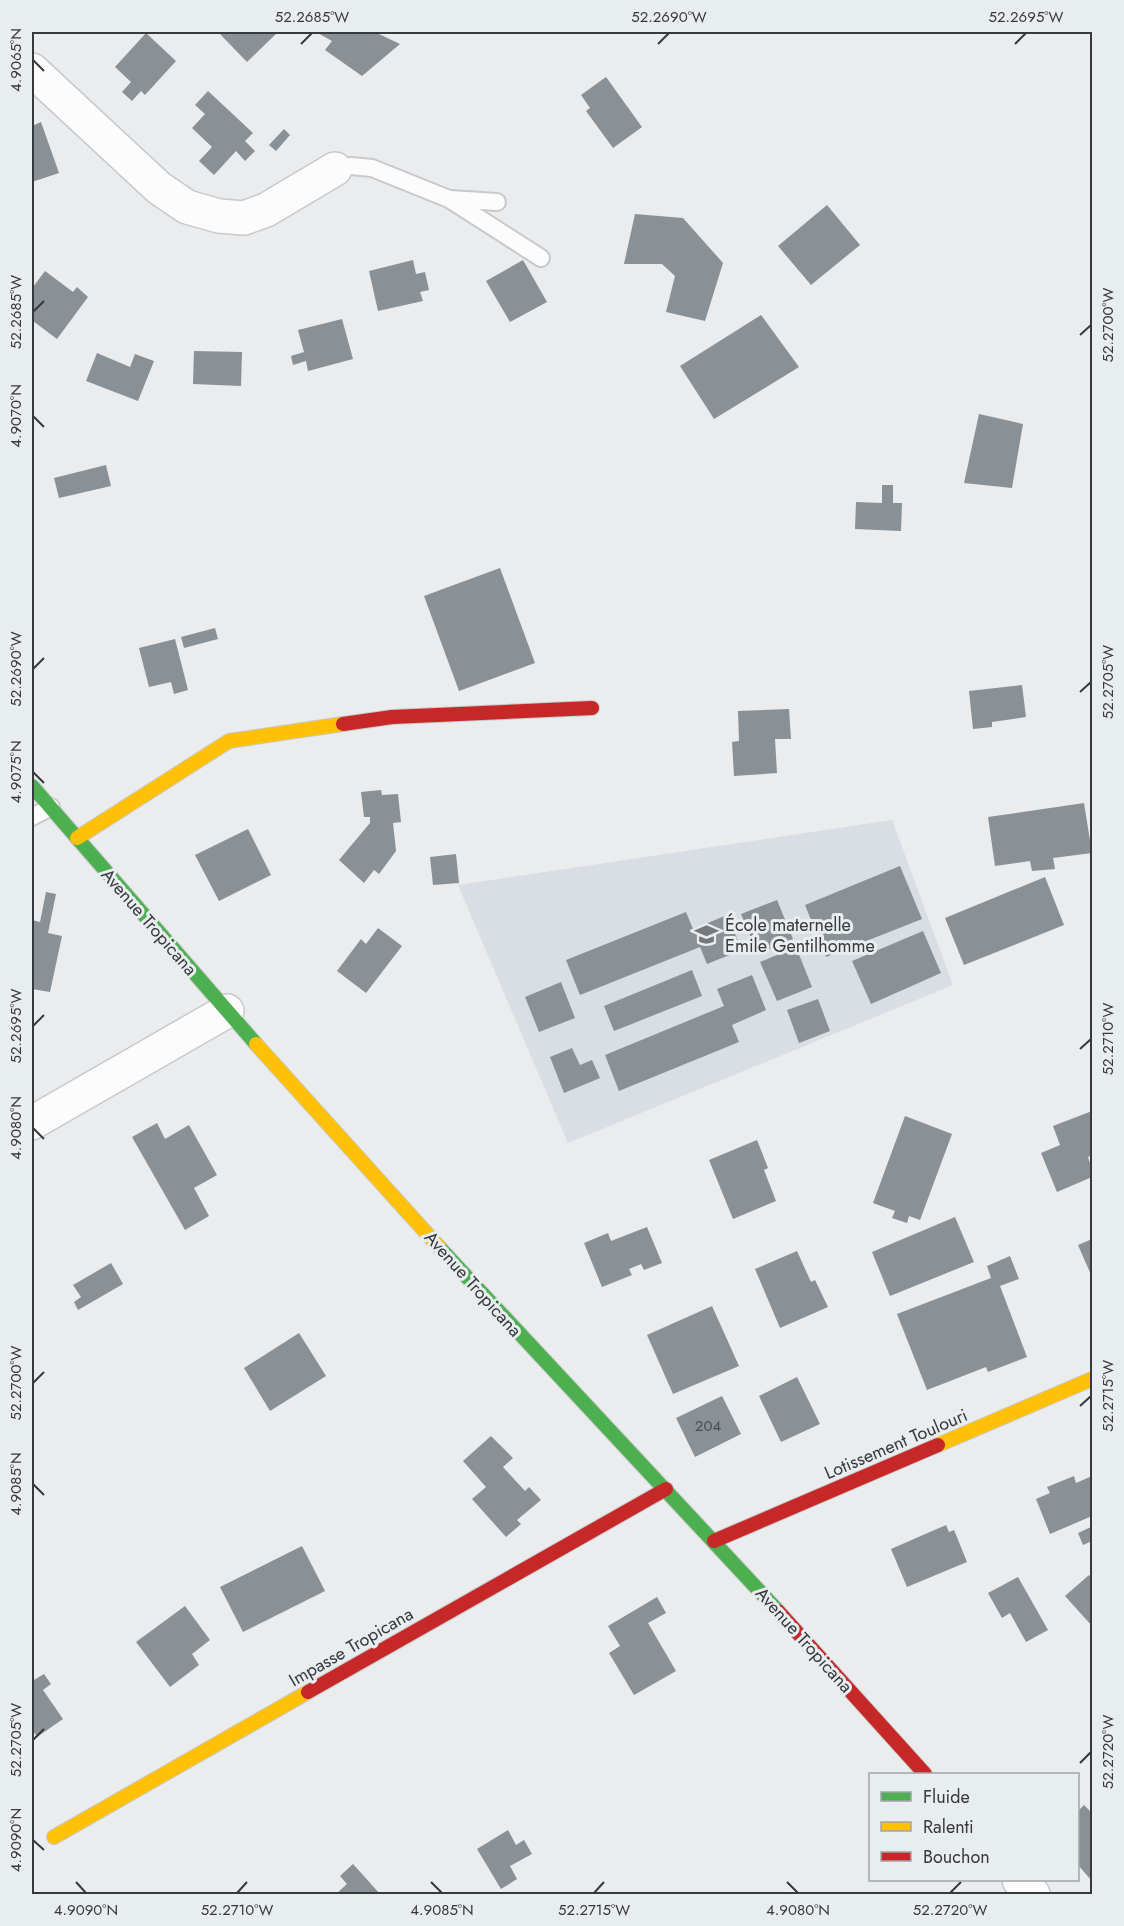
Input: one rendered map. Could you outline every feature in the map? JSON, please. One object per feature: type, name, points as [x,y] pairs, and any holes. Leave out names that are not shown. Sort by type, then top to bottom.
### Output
[{"type":"street","points":[[32,70],[159,188],[187,207],[219,216],[244,218],[266,210],[335,169]]},
{"type":"street","points":[[77,838],[229,741],[392,717],[592,708]]},
{"type":"street","name":"Avenue Tropicana","points":[[32,786],[298,1093],[530,1347],[714,1541],[924,1773]]},
{"type":"street","points":[[32,1123],[227,1011]]},
{"type":"street","name":"Lotissement Toulouri","points":[[714,1541],[1092,1379]]},
{"type":"street","name":"Impasse Tropicana","points":[[54,1837],[666,1489]]},
{"type":"street","points":[[1020,1881],[1033,1894]]},
{"type":"lane","points":[[335,169],[351,166],[372,168],[449,199],[541,258]]},
{"type":"lane","points":[[449,199],[497,202]]},
{"type":"lane","points":[[32,817],[51,807]]},
{"type":"shaded area","name":"École maternelle Emile Gentilhomme","points":[[892,820],[953,985],[568,1143],[458,885]]},
{"type":"building","points":[[218,32],[278,32],[247,62]]},
{"type":"building","points":[[316,32],[381,32],[379,34],[400,44],[362,76],[325,50],[332,41]]},
{"type":"building","points":[[146,33],[176,61],[145,95],[141,91],[132,101],[122,92],[131,82],[115,67]]},
{"type":"building","points":[[606,77],[642,127],[613,148],[586,111],[590,108],[581,95]]},
{"type":"building","points":[[208,91],[253,133],[245,141],[255,151],[245,161],[236,151],[214,175],[199,161],[212,147],[192,128],[205,114],[195,105]]},
{"type":"building","points":[[41,122],[59,173],[32,182],[32,126]]},
{"type":"building","points":[[284,129],[290,135],[276,151],[269,145]]},
{"type":"building","points":[[827,205],[860,245],[811,285],[778,246]]},
{"type":"building","points":[[635,214],[683,218],[723,263],[705,321],[666,312],[675,276],[662,264],[624,264]]},
{"type":"building","points":[[413,260],[416,274],[425,272],[429,290],[420,292],[423,301],[378,311],[369,271]]},
{"type":"building","points":[[523,260],[547,302],[510,322],[486,281]]},
{"type":"building","points":[[45,271],[73,292],[77,287],[88,297],[57,339],[32,322],[32,286]]},
{"type":"building","points":[[761,315],[799,367],[714,419],[680,366]]},
{"type":"building","points":[[342,319],[353,359],[308,371],[306,361],[293,365],[291,356],[304,352],[298,330]]},
{"type":"building","points":[[194,351],[242,352],[241,386],[193,384]]},
{"type":"building","points":[[97,353],[130,367],[135,354],[154,361],[138,401],[86,381]]},
{"type":"building","points":[[979,414],[1023,424],[1012,488],[964,483]]},
{"type":"building","points":[[106,465],[111,486],[59,498],[54,478]]},
{"type":"building","points":[[882,485],[893,485],[893,503],[902,503],[901,531],[855,529],[856,502],[882,503]]},
{"type":"building","points":[[500,568],[535,663],[459,691],[424,596]]},
{"type":"building","points":[[215,628],[218,639],[184,648],[181,637]]},
{"type":"building","points":[[175,639],[188,690],[174,694],[171,682],[149,687],[139,648]]},
{"type":"building","points":[[1022,685],[1026,717],[992,722],[992,727],[973,729],[969,691]]},
{"type":"building","points":[[789,709],[791,739],[775,739],[777,773],[734,776],[732,742],[739,741],[738,711]]},
{"type":"building","points":[[381,790],[382,795],[398,794],[401,822],[393,823],[396,851],[379,874],[374,870],[364,883],[339,860],[370,823],[370,817],[364,817],[361,792]]},
{"type":"building","points":[[1084,803],[1092,853],[1053,858],[1055,869],[1032,871],[1030,861],[995,866],[988,817]]},
{"type":"building","points":[[248,829],[271,875],[219,901],[195,855]]},
{"type":"building","points":[[456,854],[459,883],[433,885],[430,857]]},
{"type":"building","points":[[900,866],[922,919],[826,957],[805,905]]},
{"type":"building","points":[[1045,877],[1064,925],[964,965],[945,918]]},
{"type":"building","points":[[46,892],[56,894],[48,933],[62,936],[50,992],[32,989],[32,920],[40,922]]},
{"type":"building","points":[[777,900],[793,939],[758,954],[741,914]]},
{"type":"building","points":[[686,912],[693,929],[727,915],[742,950],[707,964],[700,947],[580,995],[566,960]]},
{"type":"building","points":[[378,928],[402,946],[366,993],[337,971],[361,939],[366,944]]},
{"type":"building","points":[[923,931],[941,973],[871,1004],[852,961]]},
{"type":"building","points":[[796,947],[812,987],[777,1001],[760,962]]},
{"type":"building","points":[[692,970],[702,996],[614,1031],[604,1006]]},
{"type":"building","points":[[752,975],[766,1010],[732,1025],[739,1042],[619,1091],[605,1055],[724,1006],[717,989]]},
{"type":"building","points":[[561,982],[575,1018],[539,1032],[525,997]]},
{"type":"building","points":[[818,999],[830,1031],[799,1043],[787,1010]]},
{"type":"building","points":[[572,1048],[580,1065],[592,1060],[600,1078],[564,1093],[550,1057]]},
{"type":"building","points":[[1092,1111],[1092,1155],[1088,1157],[1092,1177],[1057,1192],[1041,1153],[1060,1145],[1053,1126]]},
{"type":"building","points":[[905,1116],[952,1134],[920,1220],[909,1216],[907,1223],[892,1218],[895,1211],[873,1203]]},
{"type":"building","points":[[157,1123],[165,1139],[189,1125],[217,1175],[194,1188],[209,1216],[185,1230],[132,1137]]},
{"type":"building","points":[[757,1140],[768,1168],[764,1170],[776,1201],[733,1219],[709,1160]]},
{"type":"building","points":[[955,1217],[974,1262],[890,1296],[872,1252]]},
{"type":"building","points":[[647,1227],[662,1263],[644,1270],[641,1264],[629,1269],[632,1275],[602,1287],[584,1243],[608,1233],[611,1241]]},
{"type":"building","points":[[1092,1239],[1092,1277],[1078,1245]]},
{"type":"building","points":[[797,1251],[811,1282],[815,1280],[828,1307],[780,1328],[755,1269]]},
{"type":"building","points":[[1010,1256],[1019,1279],[1000,1286],[1027,1357],[988,1372],[986,1367],[927,1390],[897,1314],[991,1278],[987,1266]]},
{"type":"building","points":[[111,1263],[123,1284],[78,1310],[74,1302],[81,1297],[73,1285]]},
{"type":"building","points":[[712,1306],[739,1366],[673,1394],[647,1335]]},
{"type":"building","points":[[299,1333],[326,1376],[270,1411],[244,1368]]},
{"type":"building","points":[[797,1377],[820,1424],[781,1442],[759,1396]]},
{"type":"building","points":[[722,1396],[741,1434],[695,1457],[676,1418]]},
{"type":"building","points":[[491,1436],[513,1458],[503,1467],[525,1491],[529,1487],[541,1500],[517,1520],[521,1524],[506,1537],[472,1499],[486,1487],[463,1461]]},
{"type":"building","points":[[1074,1476],[1076,1483],[1092,1476],[1092,1516],[1050,1534],[1036,1499],[1050,1493],[1047,1487]]},
{"type":"building","points":[[946,1525],[949,1532],[954,1530],[967,1562],[907,1587],[891,1549]]},
{"type":"building","points":[[1091,1527],[1092,1541],[1083,1545],[1078,1533]]},
{"type":"building","points":[[302,1546],[325,1591],[243,1632],[220,1587]]},
{"type":"building","points":[[1089,1575],[1092,1579],[1092,1626],[1065,1596]]},
{"type":"building","points":[[1018,1577],[1048,1630],[1026,1642],[1010,1613],[1002,1618],[988,1593]]},
{"type":"building","points":[[657,1597],[666,1613],[648,1623],[676,1671],[634,1695],[609,1653],[620,1646],[608,1626]]},
{"type":"building","points":[[185,1606],[210,1640],[192,1654],[199,1665],[170,1687],[136,1642]]},
{"type":"building","points":[[44,1674],[51,1684],[43,1690],[63,1719],[37,1737],[32,1729],[32,1679]]},
{"type":"building","points":[[1084,1805],[1090,1811],[1092,1809],[1092,1881],[1079,1866],[1079,1810]]},
{"type":"building","points":[[508,1830],[516,1845],[524,1840],[532,1854],[510,1866],[517,1879],[501,1889],[477,1849]]},
{"type":"building","points":[[353,1864],[380,1894],[336,1894],[347,1884],[340,1876]]},
{"type":"traffic: fast","points":[[32,786],[256,1044]]},
{"type":"traffic: fast","points":[[439,1247],[778,1611]]},
{"type":"traffic: slow","points":[[77,838],[229,741],[343,724]]},
{"type":"traffic: slow","points":[[256,1044],[439,1247]]},
{"type":"traffic: slow","points":[[938,1445],[1092,1379]]},
{"type":"traffic: slow","points":[[54,1837],[308,1692]]},
{"type":"traffic: jam","points":[[343,724],[392,717],[592,708]]},
{"type":"traffic: jam","points":[[714,1541],[938,1445]]},
{"type":"traffic: jam","points":[[308,1692],[666,1489]]},
{"type":"traffic: jam","points":[[778,1611],[924,1773]]},
{"type":"place","name":"École maternelle Emile Gentilhomme","points":[[707,935]]}]
